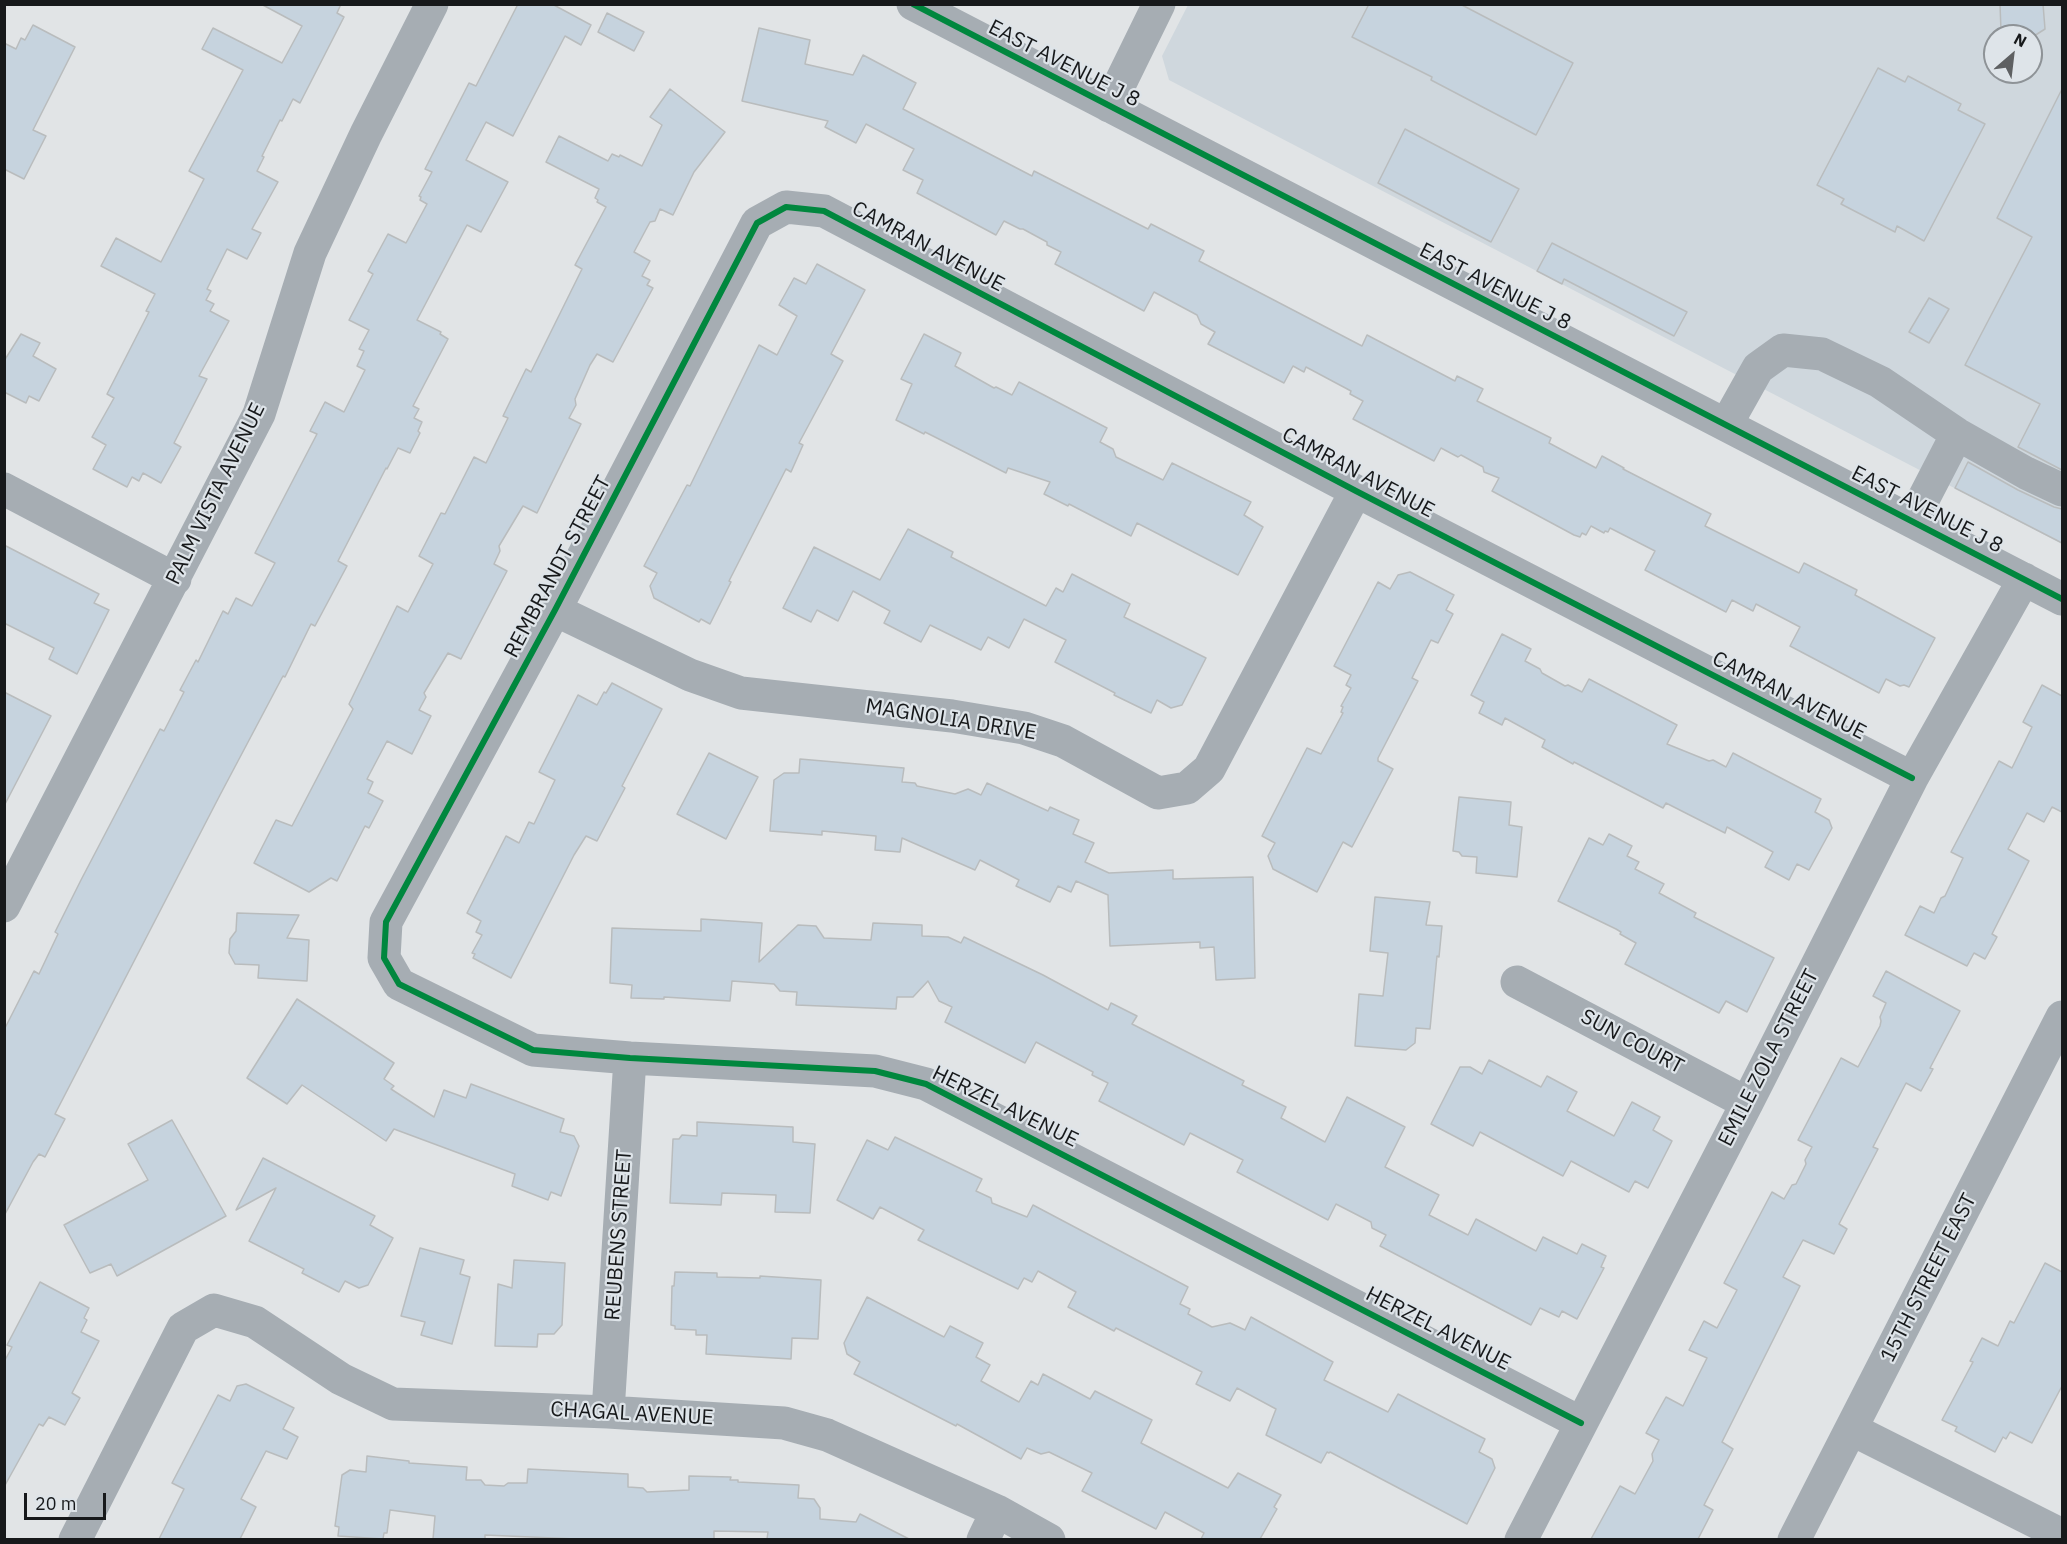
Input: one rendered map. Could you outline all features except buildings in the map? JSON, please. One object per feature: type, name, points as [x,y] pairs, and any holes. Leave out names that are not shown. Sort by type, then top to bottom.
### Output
[{"type":"street","name":"PALM VISTA AVENUE","points":[[4,906],[14,862],[175,579],[259,414],[310,253],[366,134],[432,4]]},
{"type":"street","name":"EAST AVENUE J 8","points":[[913,4],[2062,599]]},
{"type":"street","points":[[1109,106],[1159,4]]},
{"type":"street","name":"CAMRAN AVENUE","points":[[786,207],[824,211],[1356,491],[1912,778]]},
{"type":"street","name":"REMBRANDT STREET","points":[[384,958],[386,922],[555,610],[758,223],[786,207]]},
{"type":"street","points":[[1726,425],[1758,368],[1784,350],[1822,354],[1880,382],[1957,434],[2025,473],[2062,490]]},
{"type":"street","points":[[1912,521],[1957,434]]},
{"type":"street","points":[[4,489],[175,579]]},
{"type":"street","name":"MAGNOLIA DRIVE","points":[[555,610],[690,675],[741,693],[952,716],[1024,728],[1063,741],[1158,793],[1187,788],[1209,769],[1356,491]]},
{"type":"street","name":"EMILE ZOLA STREET","points":[[1521,1539],[1912,778],[2024,579]]},
{"type":"street","name":"HERZEL AVENUE","points":[[384,958],[399,984],[533,1050],[630,1058],[875,1071],[926,1084],[1581,1422]]},
{"type":"street","name":"SUN COURT","points":[[1516,982],[1747,1103]]},
{"type":"street","name":"15TH STREET EAST","points":[[1794,1539],[2062,1017]]},
{"type":"street","name":"REUBENS STREET","points":[[608,1412],[630,1058]]},
{"type":"street","name":"CHAGAL AVENUE","points":[[75,1539],[183,1328],[214,1310],[255,1322],[341,1379],[393,1404],[608,1412],[784,1423],[827,1435],[990,1525],[1049,1539]]},
{"type":"street","points":[[1851,1429],[2055,1528]]},
{"type":"shaded area","points":[[1188,5],[2062,5],[2062,544],[1169,80],[1162,56]]},
{"type":"cycle path","points":[[913,4],[2062,599]]},
{"type":"cycle path","points":[[1581,1423],[926,1084],[875,1071],[630,1058],[533,1050],[399,984],[384,958],[386,922],[555,610],[757,223],[786,207],[824,211],[1356,491],[1912,778]]}]
